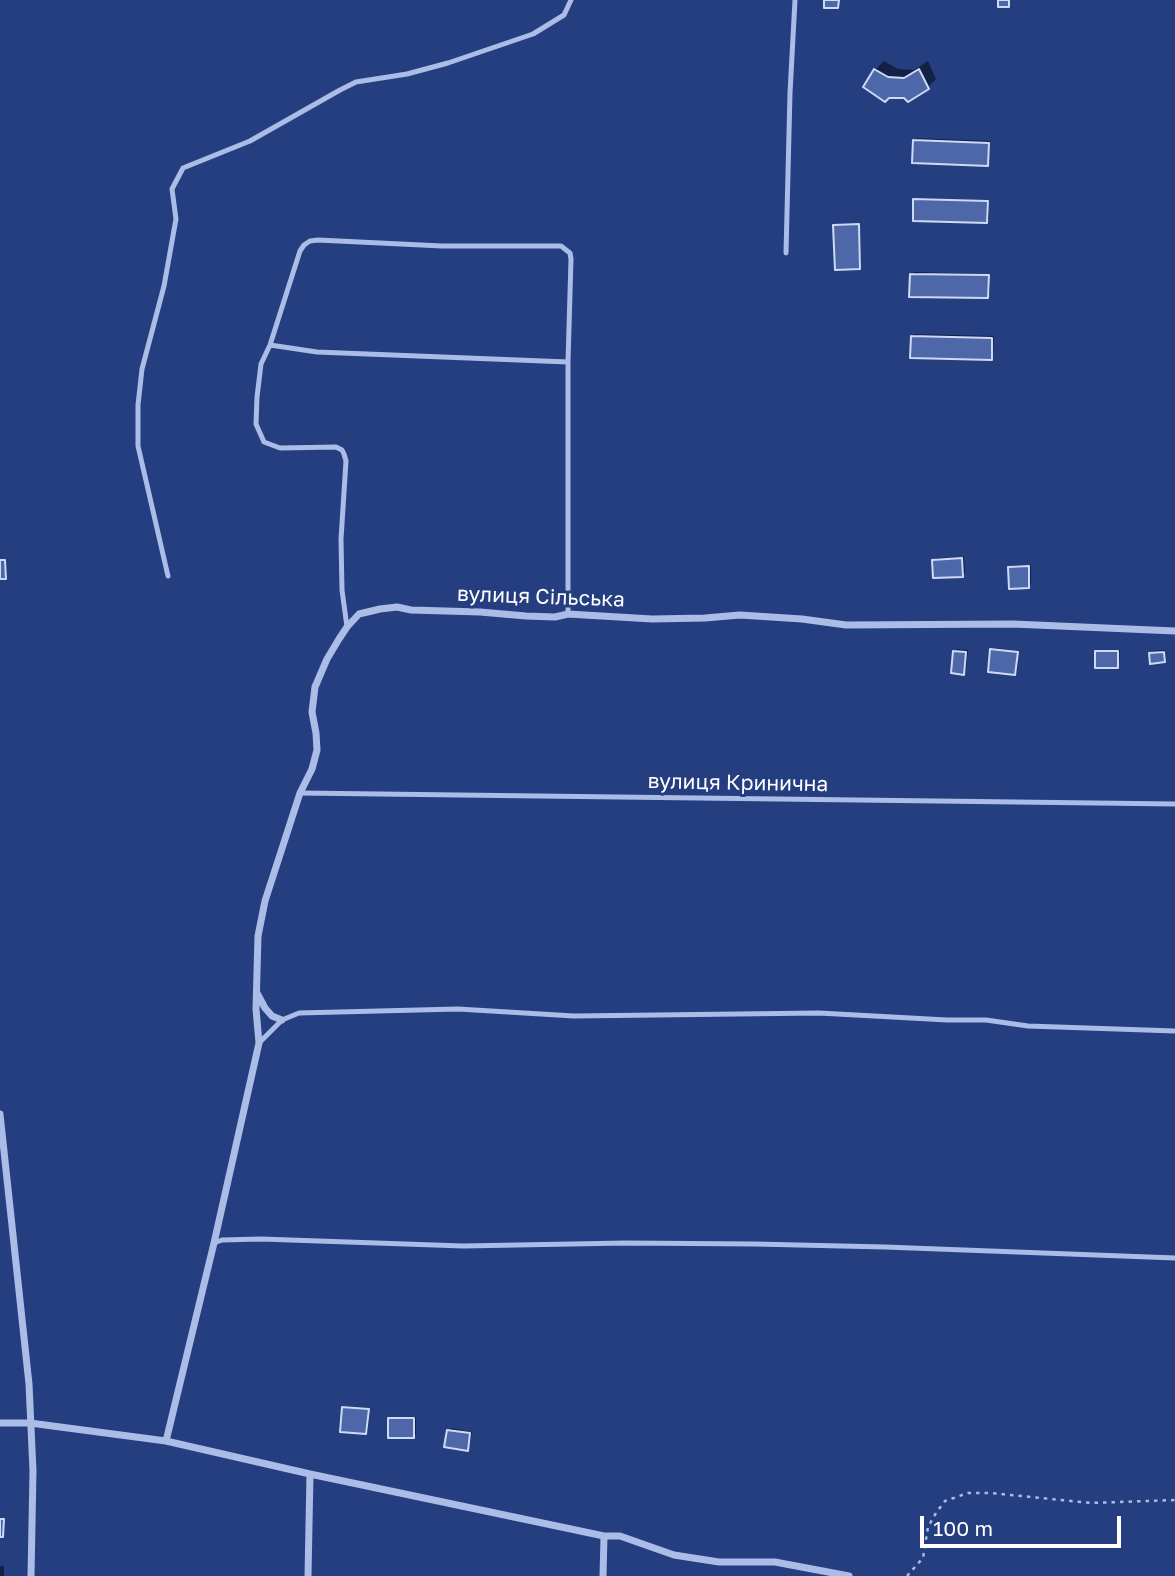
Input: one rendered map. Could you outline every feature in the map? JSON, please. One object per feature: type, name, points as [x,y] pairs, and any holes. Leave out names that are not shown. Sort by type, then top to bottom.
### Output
[{"type":"street","name":"вулиця Сільська","points":[[166,1441],[259,1043],[256,992],[258,936],[263,912],[300,793],[312,769],[317,750],[312,712],[315,687],[327,659],[347,627],[359,614],[389,607],[555,617],[568,614],[652,619],[740,615],[846,625],[1013,624],[1175,631]]},
{"type":"street","points":[[256,992],[272,1016],[282,1020]]},
{"type":"street","points":[[0,1114],[29,1384],[33,1471],[30,1576]]},
{"type":"street","points":[[0,1423],[30,1423],[166,1441],[604,1536],[620,1536],[674,1555],[719,1562],[775,1563],[849,1576]]},
{"type":"street","points":[[308,1576],[310,1474]]},
{"type":"street","points":[[603,1576],[604,1536]]},
{"type":"lane","points":[[167,576],[138,446],[138,405],[142,369],[164,286],[176,219],[172,189],[183,169],[250,141],[356,82],[407,74],[448,63],[533,34],[564,15],[571,0]]},
{"type":"lane","points":[[786,253],[795,0]]},
{"type":"lane","points":[[347,627],[342,590],[341,539],[346,461],[342,450],[336,447],[280,449],[264,442],[256,424],[261,364],[270,345],[300,251],[310,241],[318,240],[442,246],[561,246],[570,253],[568,614]]},
{"type":"lane","points":[[270,345],[317,352],[568,362]]},
{"type":"lane","name":"вулиця Кринична","points":[[300,793],[1175,804]]},
{"type":"lane","points":[[259,1043],[282,1020],[299,1013],[457,1009],[574,1016],[819,1013],[986,1020],[1028,1026],[1175,1031]]},
{"type":"lane","points":[[214,1243],[222,1240],[261,1239],[463,1246],[626,1243],[768,1245],[1175,1258]]},
{"type":"path","points":[[907,1576],[923,1558],[928,1527],[936,1513],[946,1501],[968,1493],[1091,1503],[1175,1500]]},
{"type":"building","points":[[824,0],[839,0],[838,8],[824,8]]},
{"type":"building","points":[[998,0],[1009,0],[1009,7],[998,7]]},
{"type":"building","points":[[874,69],[888,77],[904,78],[919,69],[929,89],[908,102],[904,98],[889,98],[885,102],[863,87]]},
{"type":"building","points":[[913,140],[989,143],[988,166],[912,163]]},
{"type":"building","points":[[913,199],[988,201],[987,223],[913,221]]},
{"type":"building","points":[[859,224],[860,269],[835,270],[833,225]]},
{"type":"building","points":[[910,274],[989,275],[988,298],[909,297]]},
{"type":"building","points":[[911,336],[992,338],[992,360],[910,358]]},
{"type":"building","points":[[962,558],[963,577],[933,578],[932,560]]},
{"type":"building","points":[[0,560],[5,560],[6,579],[0,579]]},
{"type":"building","points":[[1029,566],[1029,588],[1009,589],[1008,567]]},
{"type":"building","points":[[990,649],[1018,652],[1015,675],[988,672]]},
{"type":"building","points":[[953,651],[966,652],[964,675],[951,673]]},
{"type":"building","points":[[1095,651],[1118,651],[1118,668],[1095,668]]},
{"type":"building","points":[[1164,652],[1165,662],[1150,664],[1149,653]]},
{"type":"building","points":[[342,1407],[369,1409],[366,1434],[340,1432]]},
{"type":"building","points":[[388,1418],[414,1418],[414,1438],[388,1438]]},
{"type":"building","points":[[447,1430],[470,1433],[468,1451],[444,1447]]},
{"type":"building","points":[[0,1519],[4,1519],[3,1537],[0,1537]]}]
